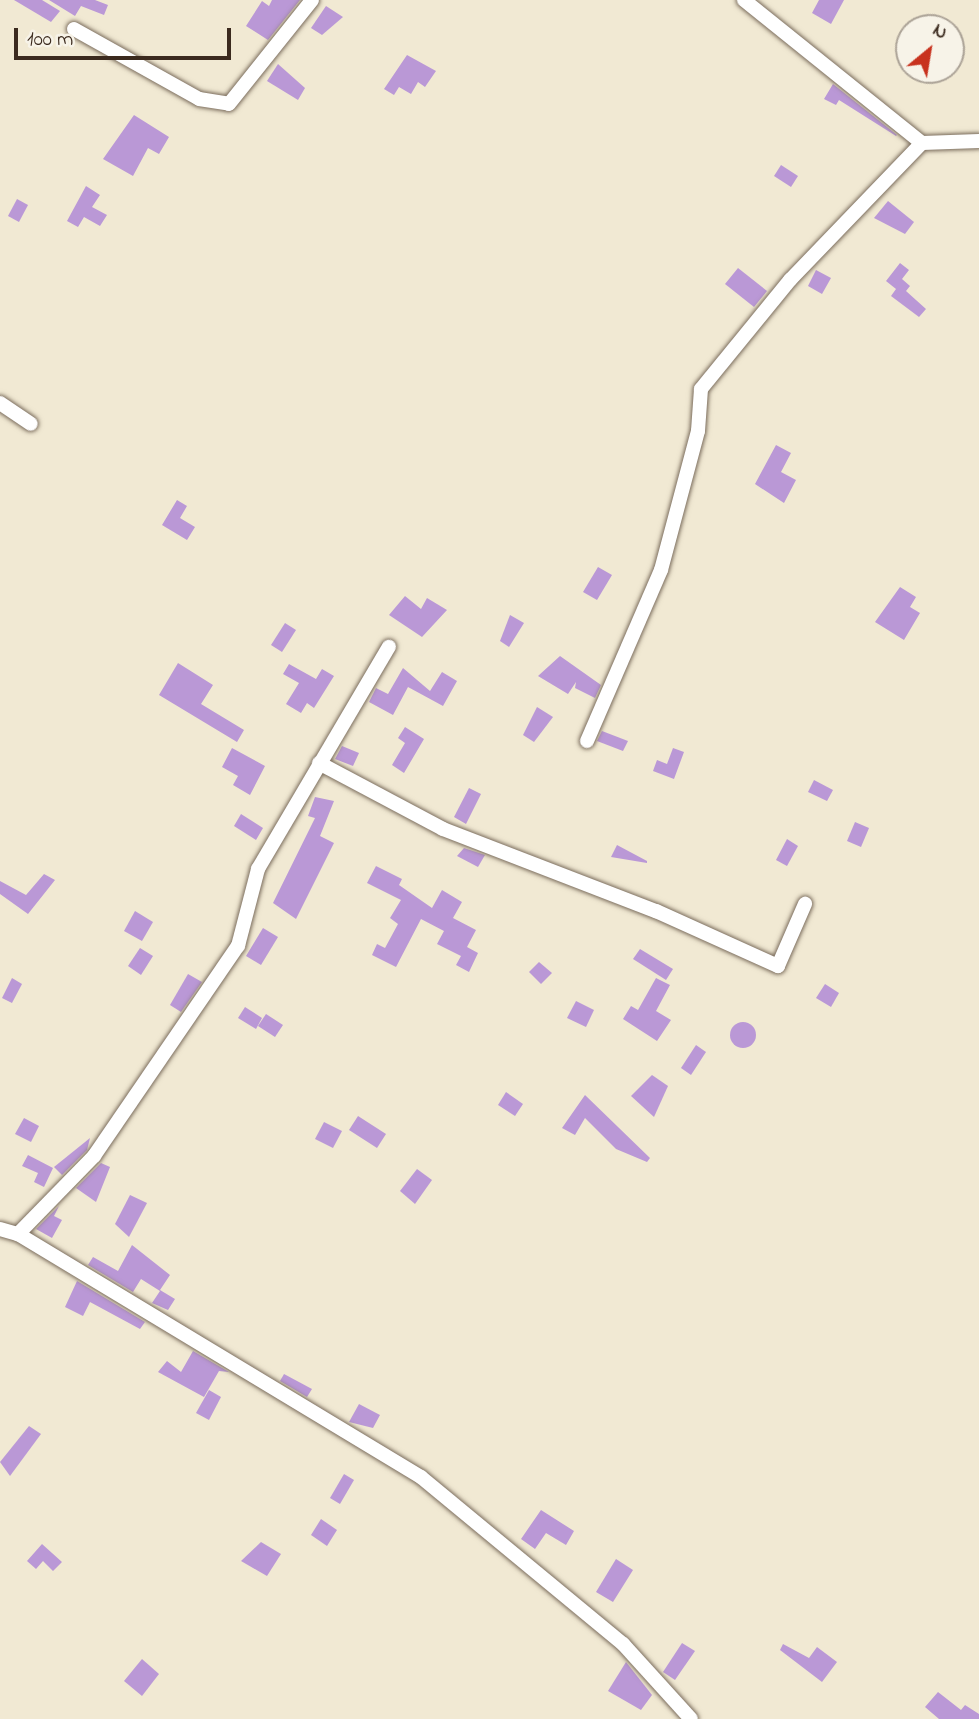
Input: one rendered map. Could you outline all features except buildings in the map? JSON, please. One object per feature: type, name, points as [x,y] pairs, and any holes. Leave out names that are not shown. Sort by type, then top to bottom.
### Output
[{"type":"street","points":[[74,29],[199,99],[229,104],[312,0]]},
{"type":"street","points":[[744,0],[922,143],[979,141]]},
{"type":"street","points":[[587,741],[661,570],[698,431],[701,389],[790,280],[922,143]]},
{"type":"street","points":[[0,403],[31,424]]},
{"type":"street","points":[[18,1234],[94,1156],[238,946],[258,869],[388,647]]},
{"type":"street","points":[[319,763],[443,829],[656,911],[778,966],[805,904]]},
{"type":"street","points":[[0,1229],[18,1234],[421,1477],[624,1644],[691,1719]]}]
